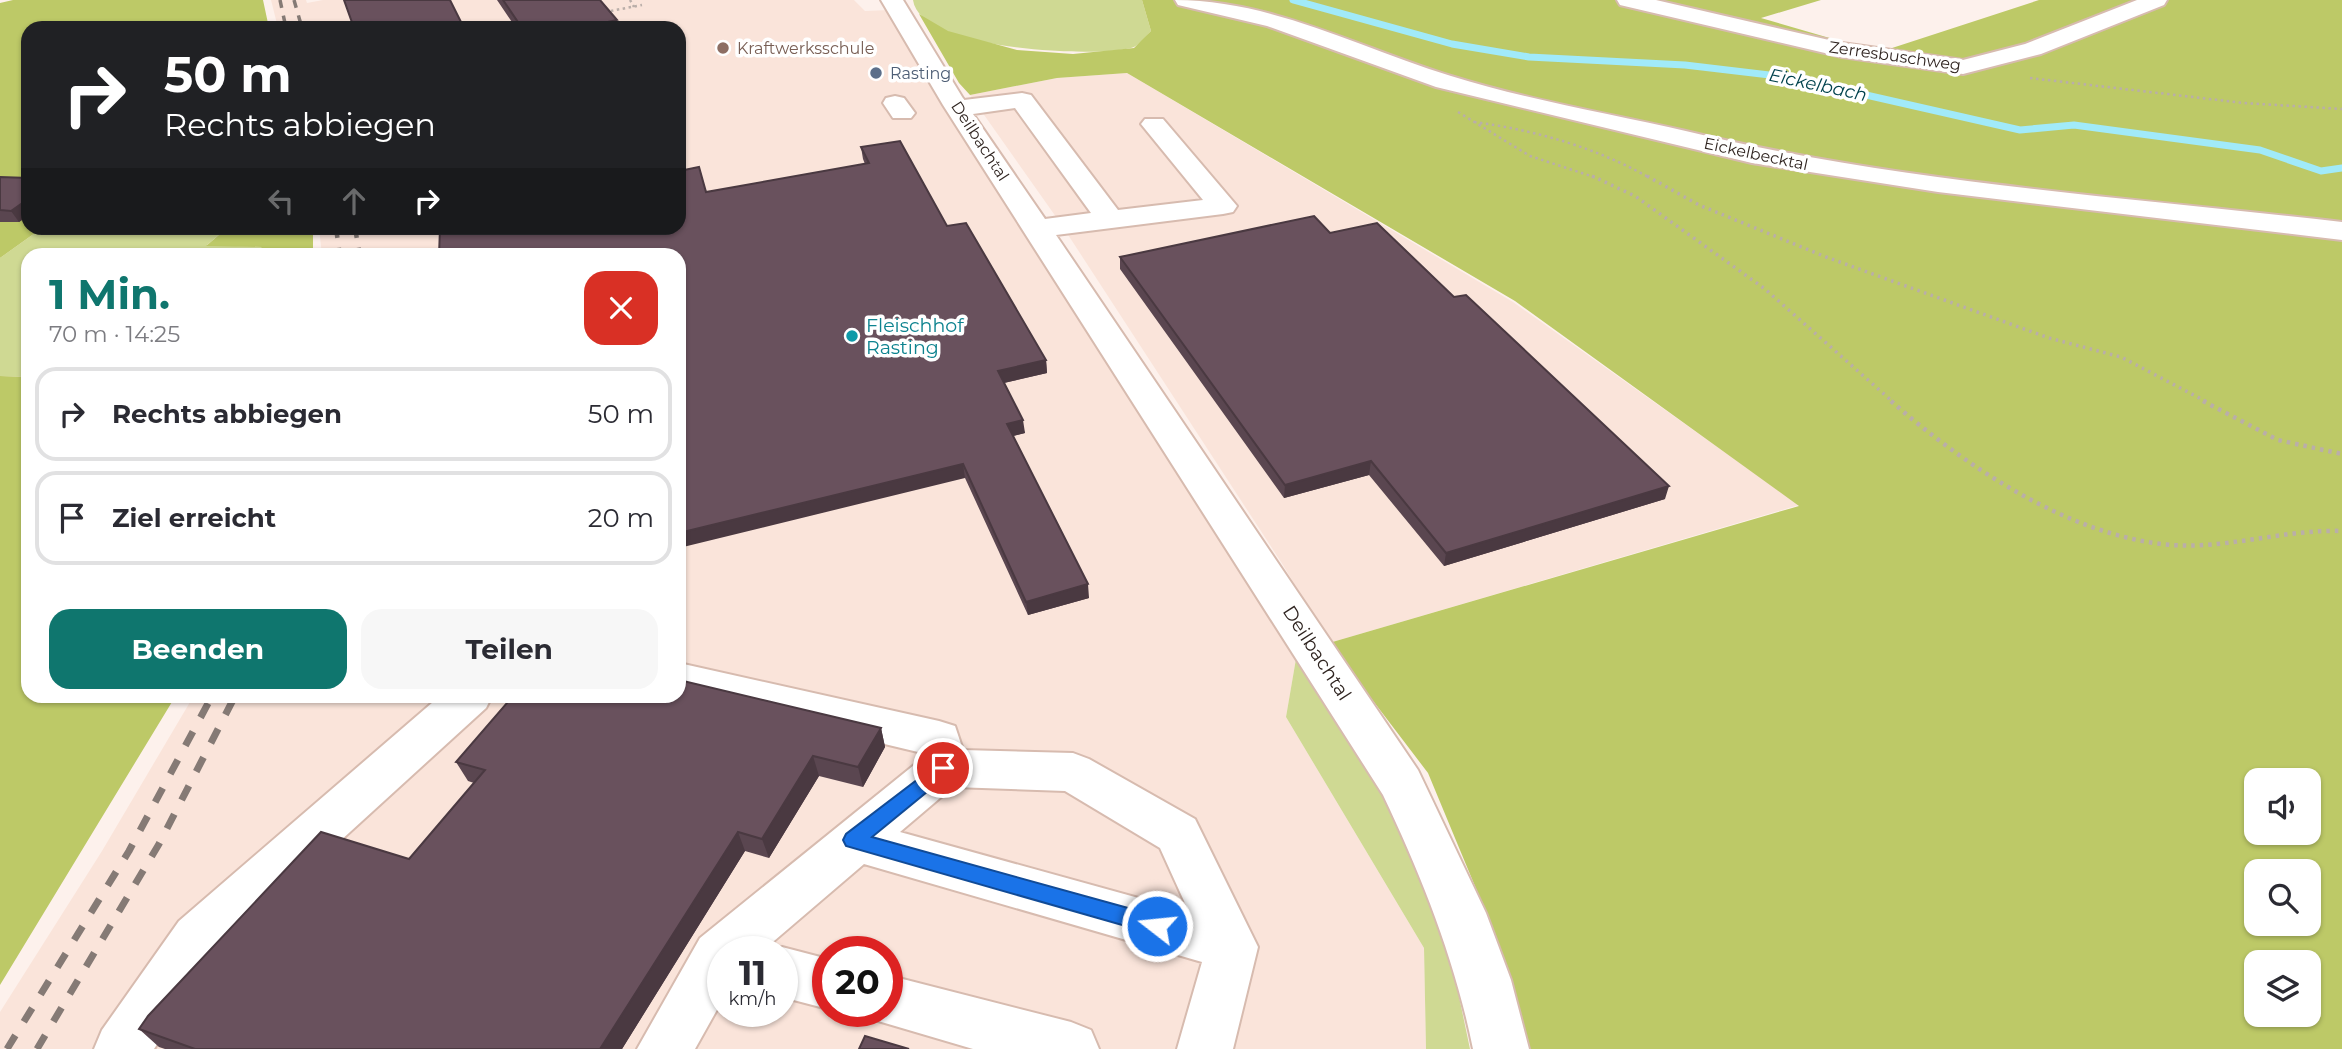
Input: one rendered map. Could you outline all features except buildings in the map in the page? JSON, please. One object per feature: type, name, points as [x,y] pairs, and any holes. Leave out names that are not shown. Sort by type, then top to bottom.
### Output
[{"type":"street","name":"Deilbachtal","points":[[892,0],[958,108],[1401,784],[1436,853],[1471,936],[1493,1006],[1501,1049]]},
{"type":"street","name":"Eickelbecktal","points":[[1186,0],[1274,21],[1445,82],[1783,161],[1938,184],[2342,231]]},
{"type":"street","name":"Zerresbuschweg","points":[[1628,0],[1842,50],[1963,68],[2033,49],[2156,0]]},
{"type":"street","points":[[958,108],[1021,100],[1109,218]]},
{"type":"street","points":[[1038,228],[1223,206],[1154,124]]},
{"type":"street","points":[[686,681],[939,739],[943,768]]},
{"type":"street","points":[[122,1049],[197,938],[462,703]]},
{"type":"street","points":[[743,936],[853,840],[943,768],[1073,772],[1178,834],[1232,947],[1205,1049]]},
{"type":"street","points":[[853,840],[1232,947]]},
{"type":"street","points":[[665,1049],[707,979]]},
{"type":"street","points":[[903,1004],[1071,1049]]},
{"type":"path","points":[[630,0],[634,7]]},
{"type":"path","points":[[602,13],[642,5]]},
{"type":"path","points":[[1963,68],[2116,90],[2342,109]]},
{"type":"path","points":[[1455,111],[1530,156],[1601,179],[1635,196],[1765,289],[1941,445],[2021,494],[2073,519],[2129,538],[2173,545],[2250,540],[2311,530],[2342,531]]},
{"type":"path","points":[[1473,122],[1512,127],[1617,159],[1712,210],[1826,257],[2049,338],[2121,357],[2278,440],[2342,454]]},
{"type":"shaded area","points":[[271,0],[306,0],[307,3],[323,0],[854,0],[865,11],[890,10],[901,34],[1013,218],[1297,653],[1286,717],[1424,948],[1426,1049],[0,1049],[0,1012],[102,851],[189,703],[686,703],[686,248],[321,248],[320,235],[686,235],[686,21],[276,21]]},
{"type":"shaded area","points":[[1127,73],[1513,302],[1799,505],[1329,643],[1283,565],[1061,224],[970,95],[1057,78]]},
{"type":"green space","points":[[13,0],[263,0],[268,21],[21,21],[21,235],[32,235],[0,258],[0,3]]},
{"type":"green space","points":[[913,0],[1142,0],[1151,31],[1134,47],[1111,51],[1081,52],[1010,47],[974,40],[944,30],[922,17]]},
{"type":"green space","points":[[1142,0],[1821,0],[1761,18],[1857,46],[1889,49],[2039,0],[2342,0],[2342,1049],[1520,1049],[1494,932],[1428,773],[1329,643],[1799,506],[1515,301],[1127,73],[1057,78],[970,95],[959,83],[919,14],[948,31],[1017,50],[1073,54],[1134,48],[1151,31]]},
{"type":"green space","points":[[32,235],[219,235],[207,245],[263,247],[21,248],[21,377],[0,376],[0,258]]},
{"type":"green space","points":[[219,235],[313,235],[313,248],[206,246]]},
{"type":"green space","points":[[0,376],[21,377],[21,703],[171,703],[0,985]]},
{"type":"green space","points":[[1297,653],[1380,789],[1447,939],[1470,1049],[1426,1049],[1424,948],[1286,717]]},
{"type":"waterway","name":"Eickelbach","points":[[1293,0],[1452,44],[1529,57],[1685,65],[1787,77],[2020,130],[2074,125],[2260,150],[2321,171],[2342,168]]},
{"type":"railway","points":[[280,0],[284,21]]},
{"type":"railway","points":[[294,0],[300,21]]},
{"type":"railway","points":[[337,235],[339,248]]},
{"type":"railway","points":[[356,235],[359,248]]},
{"type":"railway","points":[[7,1049],[129,851],[208,703]]},
{"type":"railway","points":[[37,1049],[159,844],[231,703]]},
{"type":"place","name":"Kraftwerksschule","points":[[723,48]]},
{"type":"place","name":"Rasting","points":[[876,73]]},
{"type":"place","name":"Fleischhof Rasting","points":[[852,336]]},
{"type":"route","points":[[943,768],[853,840],[1157,926]]}]
